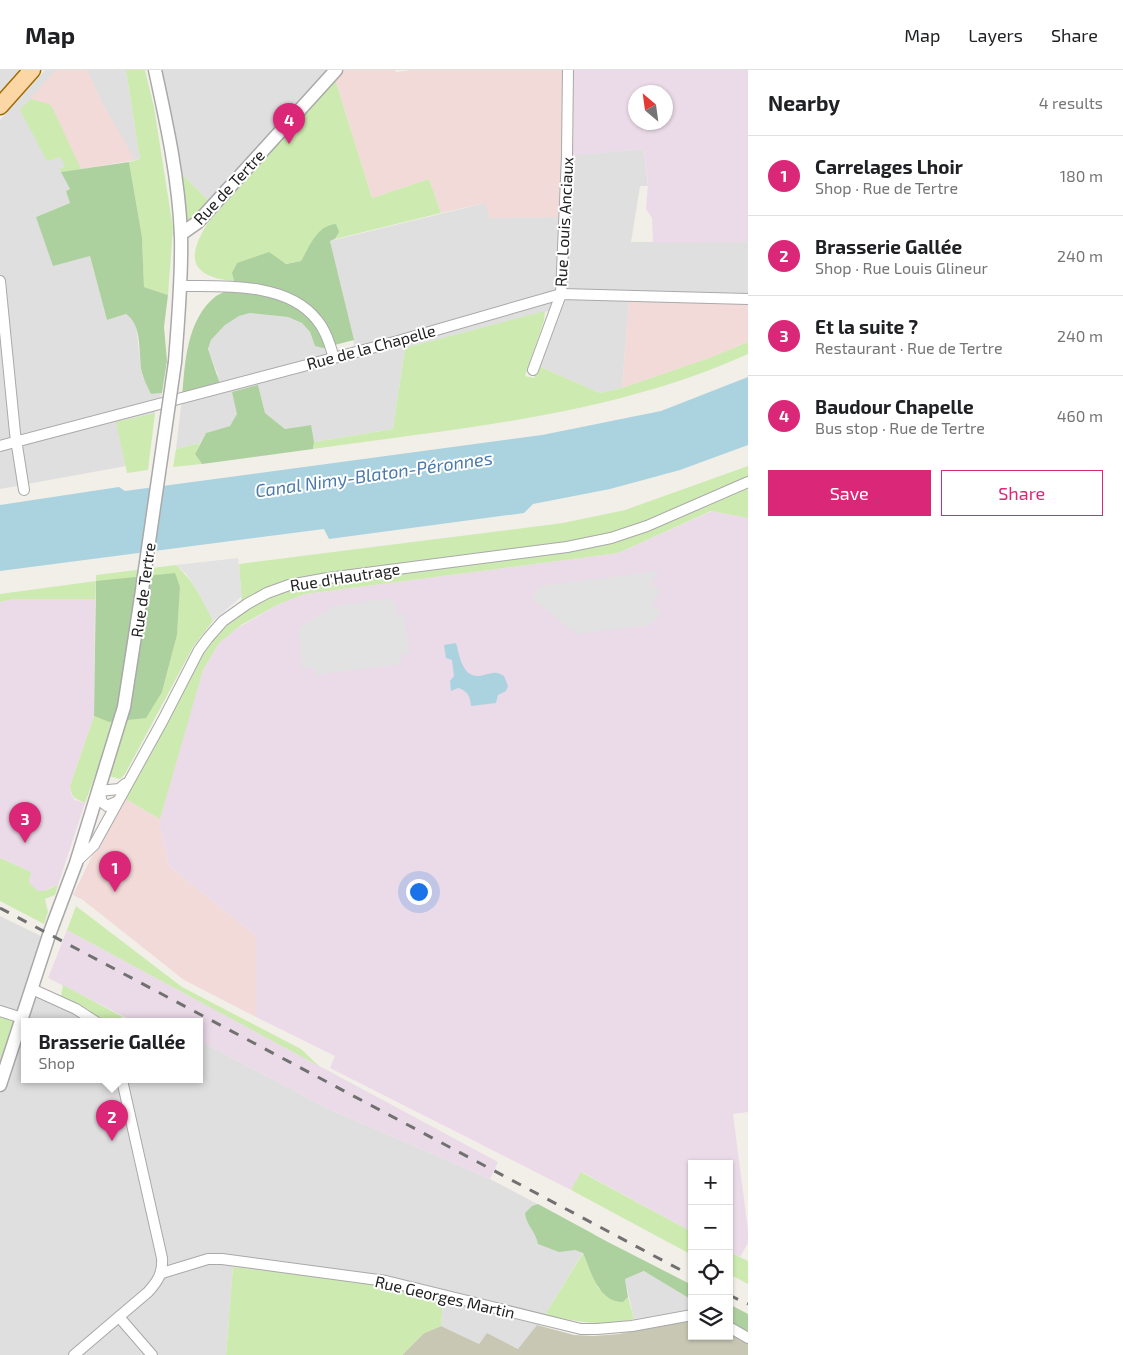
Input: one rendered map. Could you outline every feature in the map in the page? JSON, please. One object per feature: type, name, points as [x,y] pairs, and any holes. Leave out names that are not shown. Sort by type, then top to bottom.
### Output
[{"type":"main road","points":[[0,106],[32,70]]},
{"type":"street","name":"Rue de Tertre","points":[[22,1018],[49,935],[76,863],[124,708],[175,362],[181,286],[180,234],[172,148],[155,70]]},
{"type":"street","name":"Rue de Tertre","points":[[180,234],[198,222],[336,70]]},
{"type":"street","name":"Rue Louis Anciaux","points":[[533,370],[561,294],[567,156],[568,70]]},
{"type":"street","points":[[0,280],[17,442],[24,490]]},
{"type":"street","points":[[181,286],[244,286],[288,298],[306,308],[317,319],[326,334],[334,358]]},
{"type":"street","name":"Rue de la Chapelle","points":[[0,446],[334,358],[561,294],[748,299]]},
{"type":"street","name":"Rue d'Hautrage","points":[[76,863],[94,845],[199,650],[223,621],[247,604],[267,593],[289,585],[328,578],[567,547],[611,538],[647,526],[748,482]]},
{"type":"street","points":[[116,802],[107,806],[102,802],[99,791],[119,789],[127,781]]},
{"type":"street","points":[[32,989],[76,1009],[90,1018]]},
{"type":"street","points":[[0,1011],[22,1018]]},
{"type":"street","name":"Rue de Tertre","points":[[0,1085],[21,1021]]},
{"type":"street","points":[[74,1355],[148,1292],[162,1274],[162,1258],[123,1083]]},
{"type":"street","name":"Rue Georges Martin","points":[[162,1274],[208,1259],[222,1259],[386,1281],[474,1301],[581,1329],[632,1326],[688,1316]]},
{"type":"street","points":[[119,1317],[152,1355]]},
{"type":"street","points":[[733,1329],[748,1338]]},
{"type":"shaded area","points":[[0,70],[19,70],[0,92]]},
{"type":"shaded area","points":[[45,70],[126,70],[140,159],[62,172],[70,189],[70,203],[36,217],[90,256],[107,320],[126,314],[132,318],[136,326],[142,375],[151,394],[162,393],[156,405],[155,413],[117,422],[126,466],[0,489],[0,120]]},
{"type":"shaded area","points":[[56,70],[87,70],[102,102],[135,160],[81,169],[52,107],[31,99],[28,101]]},
{"type":"shaded area","points":[[155,70],[336,70],[214,206],[174,166]]},
{"type":"shaded area","points":[[343,70],[395,70],[396,72],[411,70],[564,70],[561,217],[490,218],[485,203],[441,213],[429,179],[372,198],[335,79]]},
{"type":"shaded area","points":[[568,70],[748,70],[748,242],[653,243],[652,218],[646,209],[648,183],[644,149],[567,156]]},
{"type":"shaded area","points":[[644,149],[648,186],[640,186],[631,242],[748,242],[748,293],[564,291],[571,155]]},
{"type":"shaded area","points":[[485,203],[561,217],[558,291],[552,310],[405,348],[393,429],[314,442],[310,425],[285,429],[265,413],[258,385],[230,426],[206,433],[200,443],[176,449],[182,398],[218,375],[208,350],[211,340],[225,325],[238,316],[250,313],[288,317],[302,323],[310,332],[315,346],[331,346],[334,358],[356,352],[330,241]]},
{"type":"shaded area","points":[[563,297],[629,300],[622,388],[600,393],[538,366]]},
{"type":"shaded area","points":[[629,300],[748,303],[748,342],[709,358],[622,388]]},
{"type":"shaded area","points":[[712,511],[748,518],[748,1112],[733,1114],[748,1230],[748,1243],[740,1257],[733,1254],[733,1160],[688,1160],[688,1230],[582,1172],[571,1190],[330,1068],[335,1056],[256,1017],[256,936],[169,866],[160,829],[160,819],[193,696],[203,670],[219,643],[229,633],[277,605],[305,594],[618,553]]},
{"type":"shaded area","points":[[238,558],[242,596],[213,621],[195,587],[186,574],[176,565]]},
{"type":"shaded area","points":[[659,571],[651,584],[661,591],[652,604],[662,613],[650,625],[577,634],[532,599],[539,586]]},
{"type":"shaded area","points":[[390,598],[397,607],[396,615],[404,614],[410,654],[401,655],[401,664],[316,675],[314,667],[302,669],[298,628],[335,606]]},
{"type":"shaded area","points":[[13,599],[95,599],[94,716],[70,786],[71,794],[75,800],[85,803],[58,885],[41,892],[34,890],[29,882],[31,872],[0,858],[0,602]]},
{"type":"shaded area","points":[[124,798],[160,819],[160,829],[169,866],[256,936],[256,1017],[184,980],[83,900],[73,895]]},
{"type":"shaded area","points":[[0,916],[45,938],[0,1075]]},
{"type":"shaded area","points":[[67,930],[498,1162],[490,1179],[329,1109],[203,1043],[203,1018],[127,1018],[48,978]]},
{"type":"shaded area","points":[[34,994],[75,1011],[84,1018],[25,1018]]},
{"type":"shaded area","points":[[21,1032],[21,1083],[203,1083],[203,1043],[329,1109],[490,1179],[594,1234],[547,1312],[519,1349],[487,1333],[479,1344],[441,1326],[443,1299],[233,1267],[226,1355],[0,1355],[0,1094]]},
{"type":"shaded area","points":[[645,1271],[688,1298],[688,1310],[634,1319],[625,1279]]},
{"type":"shaded area","points":[[688,1320],[688,1340],[733,1340],[733,1333],[748,1342],[748,1355],[402,1355],[424,1333],[441,1326],[479,1344],[487,1333],[518,1349],[537,1325],[574,1335],[619,1334]]},
{"type":"green space","points":[[126,70],[145,70],[154,107],[173,228],[168,295],[144,287],[142,237],[129,162],[140,159]]},
{"type":"green space","points":[[335,79],[372,198],[429,179],[441,213],[335,239],[339,232],[317,234],[301,261],[232,273],[234,281],[207,275],[196,262],[195,254],[197,244],[209,221]]},
{"type":"green space","points":[[31,99],[49,104],[52,107],[81,169],[61,172],[60,169],[65,167],[61,157],[47,161],[20,109]]},
{"type":"green space","points":[[129,162],[142,237],[144,287],[168,295],[164,327],[167,361],[162,393],[151,394],[145,381],[142,373],[139,340],[135,325],[131,319],[126,314],[107,320],[90,256],[53,266],[36,217],[70,203],[66,191],[70,189],[61,172]]},
{"type":"green space","points":[[180,172],[209,201],[193,219],[186,219]]},
{"type":"green space","points":[[336,224],[339,232],[335,239],[330,241],[354,340],[323,348],[315,346],[310,332],[302,323],[288,317],[250,313],[239,316],[225,325],[211,340],[208,349],[221,387],[182,398],[186,357],[198,317],[216,296],[239,282],[234,281],[232,273],[237,263],[269,252],[286,264],[301,261],[314,238],[323,229]]},
{"type":"green space","points":[[545,311],[544,321],[525,376],[534,378],[538,366],[600,393],[622,388],[709,358],[748,342],[748,354],[696,375],[643,392],[589,406],[479,426],[313,449],[314,442],[393,429],[405,348]]},
{"type":"green space","points":[[258,385],[265,413],[285,429],[311,425],[314,442],[313,449],[202,464],[195,454],[206,433],[230,426],[237,414],[232,392]]},
{"type":"green space","points":[[155,413],[148,470],[127,473],[116,422]]},
{"type":"green space","points":[[200,443],[195,454],[202,464],[173,467],[176,449]]},
{"type":"green space","points":[[748,466],[748,518],[711,511],[618,553],[305,594],[277,605],[241,625],[219,643],[203,670],[160,819],[124,798],[206,647],[220,633],[217,629],[242,607],[239,564],[563,523],[625,510]]},
{"type":"green space","points":[[176,565],[198,591],[213,621],[193,647],[125,774],[120,779],[96,773],[85,803],[74,797],[70,786],[94,716],[110,722],[162,692],[177,635],[180,586],[96,581],[96,575]]},
{"type":"green space","points":[[175,573],[180,587],[177,635],[162,692],[146,718],[109,722],[94,716],[96,581]]},
{"type":"green space","points":[[96,581],[95,599],[13,599],[0,602],[0,594]]},
{"type":"green space","points":[[0,858],[31,872],[29,882],[39,891],[58,885],[55,895],[45,899],[48,912],[44,924],[0,901]]},
{"type":"green space","points":[[76,906],[182,987],[301,1049],[319,1066],[67,930]]},
{"type":"green space","points":[[63,985],[123,1017],[98,1018],[89,1010],[61,996]]},
{"type":"green space","points":[[0,1014],[14,1019],[0,1060]]},
{"type":"green space","points":[[581,1172],[688,1230],[688,1253],[571,1190]]},
{"type":"green space","points":[[538,1204],[688,1283],[688,1298],[644,1271],[625,1279],[628,1297],[623,1302],[614,1301],[607,1297],[597,1284],[583,1253],[575,1250],[559,1252],[538,1244],[525,1213],[532,1206]]},
{"type":"green space","points":[[583,1253],[598,1288],[623,1302],[628,1297],[634,1319],[623,1322],[601,1323],[545,1315]]},
{"type":"green space","points":[[733,1254],[748,1261],[748,1284],[733,1276]]},
{"type":"green space","points":[[233,1267],[381,1285],[443,1299],[441,1326],[424,1333],[402,1355],[226,1355]]},
{"type":"green space","points":[[733,1306],[748,1314],[748,1333],[733,1324]]},
{"type":"water","name":"Canal Nimy-Blaton-Péronnes","points":[[748,377],[748,445],[680,470],[610,489],[533,504],[524,513],[329,539],[324,529],[0,571],[0,505],[119,487],[125,491],[542,435],[661,411]]},
{"type":"water","points":[[456,643],[464,667],[471,675],[497,673],[504,676],[508,686],[506,691],[498,695],[496,703],[471,706],[466,692],[458,688],[451,691],[450,681],[454,676],[452,660],[446,658],[444,645]]},
{"type":"railway","points":[[0,908],[688,1274]]},
{"type":"railway","points":[[733,1297],[748,1304]]},
{"type":"place","name":"Baudour Chapelle","points":[[289,144]]},
{"type":"place","name":"Et la suite ?","points":[[25,843]]},
{"type":"place","name":"Carrelages Lhoir","points":[[115,892]]},
{"type":"place","name":"Brasserie Gallée","points":[[112,1141]]}]
